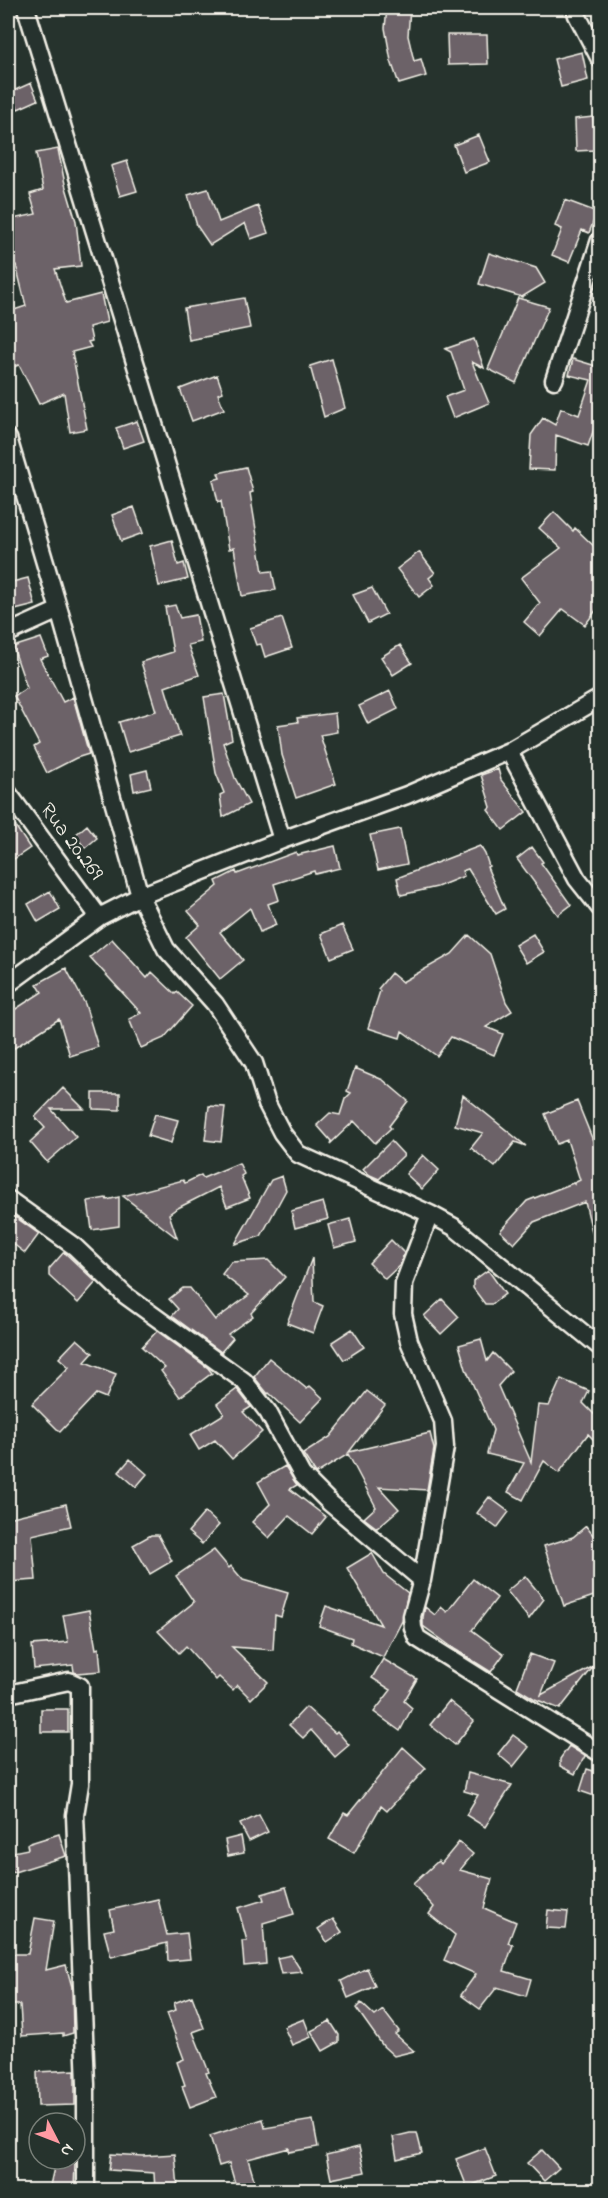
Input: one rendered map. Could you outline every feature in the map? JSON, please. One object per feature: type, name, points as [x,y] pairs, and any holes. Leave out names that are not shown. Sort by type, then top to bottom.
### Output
[{"type":"street","points":[[26,8],[282,840]]},
{"type":"street","points":[[575,8],[600,59]]},
{"type":"street","points":[[554,380],[600,240]]},
{"type":"street","points":[[8,438],[140,896],[166,949],[216,1004],[254,1063],[267,1104],[282,1133],[298,1154],[454,1227],[600,1347]]},
{"type":"street","points":[[8,633],[59,610]]},
{"type":"street","points":[[8,984],[99,917],[140,896],[282,840],[407,795],[509,751],[600,698]]},
{"type":"street","points":[[509,751],[577,879],[600,908]]},
{"type":"street","name":"Rua 20.269","points":[[8,795],[99,917]]},
{"type":"street","points":[[8,1199],[75,1247],[125,1295],[244,1381],[268,1412],[302,1475],[330,1503],[422,1580]]},
{"type":"street","points":[[430,1214],[404,1283],[403,1314],[409,1341],[442,1421],[445,1447],[422,1580],[412,1616],[412,1628],[417,1638],[600,1753]]},
{"type":"street","points":[[8,1694],[69,1681],[80,1686],[80,1784],[75,1815],[86,2084],[86,2190]]},
{"type":"building","points":[[387,8],[410,8],[408,36],[414,61],[421,59],[426,76],[399,84],[391,61],[385,28]]},
{"type":"building","points":[[447,35],[487,35],[488,64],[448,65]]},
{"type":"building","points":[[582,52],[588,80],[561,87],[554,59]]},
{"type":"building","points":[[31,83],[38,100],[18,109],[11,92]]},
{"type":"building","points":[[593,117],[595,150],[576,151],[575,119]]},
{"type":"building","points":[[479,135],[490,162],[464,172],[454,145]]},
{"type":"building","points":[[58,149],[76,221],[81,266],[55,269],[66,303],[101,294],[107,322],[89,327],[92,341],[88,342],[91,347],[72,352],[87,429],[70,432],[64,393],[39,404],[19,365],[13,367],[8,354],[8,312],[26,306],[16,265],[8,266],[8,220],[36,214],[30,194],[43,190],[36,153]]},
{"type":"building","points":[[127,161],[137,191],[120,196],[111,166]]},
{"type":"building","points":[[208,189],[219,222],[258,206],[268,233],[251,239],[245,223],[210,245],[197,226],[188,195]]},
{"type":"building","points":[[565,200],[597,212],[589,233],[582,230],[569,262],[552,255],[562,229],[555,226]]},
{"type":"building","points":[[489,253],[536,268],[545,283],[522,297],[479,284]]},
{"type":"building","points":[[244,298],[250,328],[189,340],[184,308]]},
{"type":"building","points":[[518,298],[549,307],[516,383],[488,369]]},
{"type":"building","points":[[474,339],[484,368],[472,362],[489,403],[453,418],[445,397],[464,390],[451,352],[445,349]]},
{"type":"building","points":[[332,359],[345,408],[324,417],[310,366]]},
{"type":"building","points":[[573,359],[596,366],[600,361],[600,412],[588,446],[556,435],[555,470],[529,469],[531,435],[543,418],[555,425],[561,408],[579,415],[591,380],[569,375]]},
{"type":"building","points":[[217,375],[223,392],[218,394],[224,409],[192,421],[180,389]]},
{"type":"building","points":[[137,421],[144,441],[123,448],[116,428]]},
{"type":"building","points":[[246,467],[253,492],[250,493],[263,572],[272,571],[276,590],[242,596],[234,548],[229,549],[221,501],[218,502],[213,480],[220,478],[218,473]]},
{"type":"building","points":[[134,507],[143,533],[121,541],[112,515]]},
{"type":"building","points":[[554,512],[573,531],[575,528],[600,552],[600,605],[585,625],[563,609],[540,636],[524,622],[540,603],[521,578],[561,548],[539,528]]},
{"type":"building","points":[[172,540],[178,565],[184,563],[188,579],[159,586],[150,546]]},
{"type":"building","points":[[419,552],[435,573],[429,578],[434,585],[419,597],[397,569]]},
{"type":"building","points":[[28,578],[35,605],[11,611],[8,583]]},
{"type":"building","points":[[372,588],[386,614],[368,623],[353,595]]},
{"type":"building","points":[[175,605],[180,618],[196,615],[201,642],[188,645],[199,675],[165,687],[180,736],[128,752],[119,722],[156,711],[141,662],[173,652],[165,607]]},
{"type":"building","points":[[282,618],[292,648],[265,657],[261,644],[256,645],[250,628]]},
{"type":"building","points":[[41,638],[48,656],[40,659],[63,702],[73,697],[89,754],[47,773],[34,747],[39,744],[14,696],[27,688],[13,647]]},
{"type":"building","points":[[400,645],[412,663],[393,675],[381,657]]},
{"type":"building","points":[[390,691],[398,709],[368,724],[359,706]]},
{"type":"building","points":[[224,694],[232,739],[223,743],[235,778],[249,804],[223,817],[220,795],[224,793],[216,773],[204,697]]},
{"type":"building","points":[[335,713],[337,732],[320,735],[336,784],[296,798],[282,755],[278,725],[298,722],[297,718]]},
{"type":"building","points":[[498,769],[501,780],[526,812],[503,830],[488,810],[491,807],[481,775]]},
{"type":"building","points":[[147,770],[151,787],[134,791],[131,774]]},
{"type":"building","points":[[8,815],[30,848],[8,863]]},
{"type":"building","points":[[87,825],[97,838],[85,848],[75,835]]},
{"type":"building","points":[[400,829],[407,864],[378,870],[370,835]]},
{"type":"building","points":[[335,846],[340,868],[315,874],[314,871],[274,884],[279,900],[268,904],[276,925],[260,932],[250,908],[220,932],[243,960],[220,979],[186,937],[200,925],[188,911],[218,886],[216,881],[236,871],[237,874],[296,852],[297,855]]},
{"type":"building","points":[[480,846],[505,909],[496,914],[468,869],[462,871],[464,876],[437,887],[401,895],[397,878]]},
{"type":"building","points":[[532,847],[571,905],[558,915],[517,859]]},
{"type":"building","points":[[50,891],[60,909],[38,922],[28,904]]},
{"type":"building","points":[[342,925],[353,949],[331,958],[321,934]]},
{"type":"building","points":[[533,934],[544,952],[526,963],[515,945]]},
{"type":"building","points":[[469,935],[490,954],[506,1002],[512,1011],[486,1027],[503,1034],[494,1055],[451,1037],[437,1056],[402,1031],[400,1038],[368,1028],[380,991],[378,989],[391,973],[402,982],[452,954]]},
{"type":"building","points":[[112,939],[147,978],[152,972],[175,994],[177,992],[192,1006],[164,1038],[141,1048],[129,1019],[141,1013],[90,957]]},
{"type":"building","points":[[66,968],[85,1004],[98,1047],[70,1056],[59,1019],[8,1052],[8,1014],[42,992],[37,984]]},
{"type":"building","points":[[355,1068],[383,1080],[408,1101],[389,1126],[391,1128],[375,1143],[354,1121],[330,1144],[331,1141],[317,1125],[330,1113],[340,1115],[345,1099],[351,1093],[347,1091]]},
{"type":"building","points":[[63,1088],[84,1109],[51,1109],[76,1137],[47,1162],[30,1142],[45,1128],[35,1117]]},
{"type":"building","points":[[93,1093],[120,1093],[120,1110],[93,1109]]},
{"type":"building","points":[[463,1095],[526,1146],[515,1142],[495,1167],[471,1148],[483,1133],[455,1125]]},
{"type":"building","points":[[577,1101],[600,1158],[600,1239],[594,1240],[585,1202],[534,1222],[514,1244],[500,1231],[527,1201],[580,1180],[567,1140],[557,1144],[545,1114]]},
{"type":"building","points":[[209,1106],[225,1107],[221,1142],[205,1140]]},
{"type":"building","points":[[155,1114],[178,1120],[171,1143],[148,1136]]},
{"type":"building","points":[[391,1141],[404,1155],[379,1179],[370,1175],[363,1169]]},
{"type":"building","points":[[423,1155],[439,1170],[422,1189],[406,1174]]},
{"type":"building","points":[[239,1163],[244,1174],[241,1176],[250,1198],[227,1207],[219,1187],[176,1209],[169,1214],[177,1238],[123,1196],[183,1180],[185,1183],[201,1175],[203,1178]]},
{"type":"building","points":[[282,1176],[286,1190],[261,1236],[235,1244],[271,1180]]},
{"type":"building","points":[[119,1197],[119,1226],[92,1230],[88,1201]]},
{"type":"building","points":[[323,1202],[328,1219],[295,1228],[291,1211]]},
{"type":"building","points":[[15,1217],[39,1234],[25,1253],[8,1240],[8,1227]]},
{"type":"building","points":[[350,1219],[356,1242],[334,1248],[328,1225]]},
{"type":"building","points":[[391,1240],[404,1253],[400,1265],[385,1279],[369,1263]]},
{"type":"building","points":[[64,1252],[96,1282],[78,1303],[49,1276],[49,1269]]},
{"type":"building","points":[[312,1258],[314,1302],[323,1306],[313,1333],[287,1323]]},
{"type":"building","points":[[268,1260],[285,1277],[251,1313],[253,1316],[228,1334],[233,1338],[221,1352],[172,1316],[178,1309],[169,1299],[183,1288],[190,1288],[215,1320],[249,1295],[222,1274],[231,1262]]},
{"type":"building","points":[[488,1270],[505,1294],[492,1304],[485,1304],[473,1288],[473,1281]]},
{"type":"building","points":[[442,1299],[459,1317],[441,1334],[424,1316]]},
{"type":"building","points":[[352,1329],[364,1347],[344,1360],[332,1342]]},
{"type":"building","points":[[157,1331],[212,1373],[180,1397],[161,1371],[165,1368],[142,1347]]},
{"type":"building","points":[[77,1339],[93,1353],[85,1362],[116,1374],[106,1398],[96,1394],[60,1432],[32,1404],[69,1367],[59,1358]]},
{"type":"building","points":[[481,1339],[487,1361],[493,1353],[511,1371],[498,1386],[531,1462],[538,1405],[549,1406],[561,1379],[589,1391],[583,1403],[600,1420],[600,1446],[588,1434],[559,1473],[544,1461],[523,1500],[508,1492],[524,1463],[487,1454],[493,1430],[466,1369],[459,1345]]},
{"type":"building","points":[[269,1358],[307,1389],[310,1386],[323,1398],[300,1422],[268,1394],[254,1377]]},
{"type":"building","points":[[237,1389],[251,1407],[243,1412],[262,1432],[232,1459],[215,1440],[199,1450],[190,1435],[224,1414],[217,1404]]},
{"type":"building","points":[[367,1391],[385,1405],[349,1452],[430,1433],[434,1449],[427,1490],[379,1487],[399,1509],[377,1528],[364,1518],[376,1507],[348,1454],[316,1474],[303,1454],[330,1437]]},
{"type":"building","points":[[130,1459],[147,1474],[136,1487],[119,1472]]},
{"type":"building","points":[[285,1466],[297,1485],[290,1489],[326,1517],[312,1534],[289,1516],[269,1538],[252,1522],[270,1504],[258,1482]]},
{"type":"building","points":[[489,1497],[509,1512],[497,1528],[477,1513]]},
{"type":"building","points":[[66,1504],[71,1526],[32,1535],[36,1580],[8,1582],[8,1518]]},
{"type":"building","points":[[205,1512],[219,1525],[202,1544],[188,1532]]},
{"type":"building","points":[[586,1526],[600,1544],[600,1594],[564,1606],[544,1546],[573,1537]]},
{"type":"building","points":[[151,1535],[158,1535],[172,1561],[150,1574],[133,1545]]},
{"type":"building","points":[[214,1550],[243,1580],[288,1593],[281,1617],[275,1615],[273,1650],[232,1647],[268,1682],[251,1699],[237,1685],[233,1690],[219,1677],[216,1680],[186,1646],[179,1653],[158,1631],[194,1602],[176,1576]]},
{"type":"building","points":[[372,1553],[384,1574],[408,1593],[402,1621],[383,1657],[351,1643],[352,1638],[319,1626],[326,1606],[381,1625],[347,1568]]},
{"type":"building","points":[[525,1576],[544,1599],[529,1619],[507,1591]]},
{"type":"building","points":[[473,1579],[497,1598],[472,1630],[504,1654],[491,1672],[423,1626],[425,1607],[435,1615],[441,1607],[447,1612]]},
{"type":"building","points":[[89,1610],[96,1649],[99,1648],[101,1671],[77,1673],[74,1672],[73,1665],[34,1669],[32,1645],[68,1642],[63,1615]]},
{"type":"building","points":[[530,1654],[554,1663],[541,1695],[594,1666],[560,1709],[535,1699],[517,1688]]},
{"type":"building","points":[[383,1659],[417,1679],[404,1701],[412,1708],[400,1731],[374,1712],[391,1690],[372,1678]]},
{"type":"building","points":[[449,1701],[474,1721],[455,1745],[430,1725]]},
{"type":"building","points":[[306,1707],[335,1733],[337,1731],[349,1745],[335,1757],[311,1730],[303,1738],[289,1725]]},
{"type":"building","points":[[41,1709],[68,1709],[68,1732],[41,1732]]},
{"type":"building","points":[[513,1735],[529,1747],[513,1767],[498,1754]]},
{"type":"building","points":[[569,1746],[585,1756],[575,1774],[560,1766],[560,1759]]},
{"type":"building","points":[[403,1747],[426,1768],[387,1811],[381,1806],[354,1853],[329,1839],[344,1813],[348,1815]]},
{"type":"building","points":[[587,1769],[600,1773],[600,1798],[580,1791]]},
{"type":"building","points":[[468,1773],[512,1785],[485,1827],[466,1815],[478,1795],[464,1791]]},
{"type":"building","points":[[259,1815],[268,1832],[249,1841],[240,1824]]},
{"type":"building","points":[[59,1834],[66,1856],[8,1874],[8,1853],[28,1849],[27,1844]]},
{"type":"building","points":[[241,1836],[244,1853],[228,1856],[225,1840]]},
{"type":"building","points":[[459,1842],[473,1854],[460,1870],[492,1879],[484,1908],[516,1922],[508,1943],[513,1945],[504,1971],[531,1979],[526,1996],[497,1987],[480,2009],[461,1995],[476,1974],[444,1960],[455,1935],[429,1914],[434,1907],[413,1884],[438,1861],[441,1864]]},
{"type":"building","points":[[286,1887],[294,1914],[263,1923],[266,1964],[244,1966],[242,1941],[247,1941],[238,1908],[264,1900],[262,1894]]},
{"type":"building","points":[[158,1899],[167,1935],[187,1933],[190,1959],[168,1961],[167,1943],[111,1957],[104,1931],[114,1929],[110,1910]]},
{"type":"building","points":[[548,1910],[568,1912],[566,1929],[546,1928]]},
{"type":"building","points":[[35,1918],[54,1921],[46,1970],[66,1965],[72,1987],[73,2033],[63,2036],[63,2033],[22,2036],[20,2005],[8,2005],[8,1954],[28,1954]]},
{"type":"building","points":[[333,1919],[342,1932],[327,1942],[318,1929]]},
{"type":"building","points":[[291,1955],[302,1972],[281,1974],[277,1958]]},
{"type":"building","points":[[367,1968],[375,1986],[348,1998],[341,1981]]},
{"type":"building","points":[[192,1996],[204,2028],[193,2032],[216,2097],[190,2107],[182,2086],[185,2085],[177,2062],[184,2059],[167,2013],[176,2010],[174,2003]]},
{"type":"building","points":[[361,2003],[375,2016],[383,2010],[399,2031],[395,2034],[414,2051],[394,2056],[383,2046],[356,2008]]},
{"type":"building","points":[[304,2019],[311,2037],[292,2045],[284,2027]]},
{"type":"building","points":[[330,2021],[339,2035],[339,2042],[323,2051],[311,2031]]},
{"type":"building","points":[[75,2070],[75,2105],[38,2106],[37,2072]]},
{"type":"building","points":[[263,2119],[265,2128],[313,2120],[318,2147],[289,2152],[289,2148],[248,2159],[257,2190],[237,2190],[229,2163],[219,2166],[210,2136]]},
{"type":"building","points":[[417,2133],[422,2153],[397,2159],[393,2137]]},
{"type":"building","points":[[359,2147],[365,2172],[331,2179],[326,2155]]},
{"type":"building","points":[[485,2148],[496,2176],[467,2187],[456,2159]]},
{"type":"building","points":[[542,2150],[559,2168],[544,2181],[527,2163]]},
{"type":"building","points":[[111,2154],[143,2156],[175,2154],[178,2188],[155,2190],[154,2173],[109,2170]]},
{"type":"building","points":[[53,2171],[75,2171],[74,2190],[49,2190]]}]
